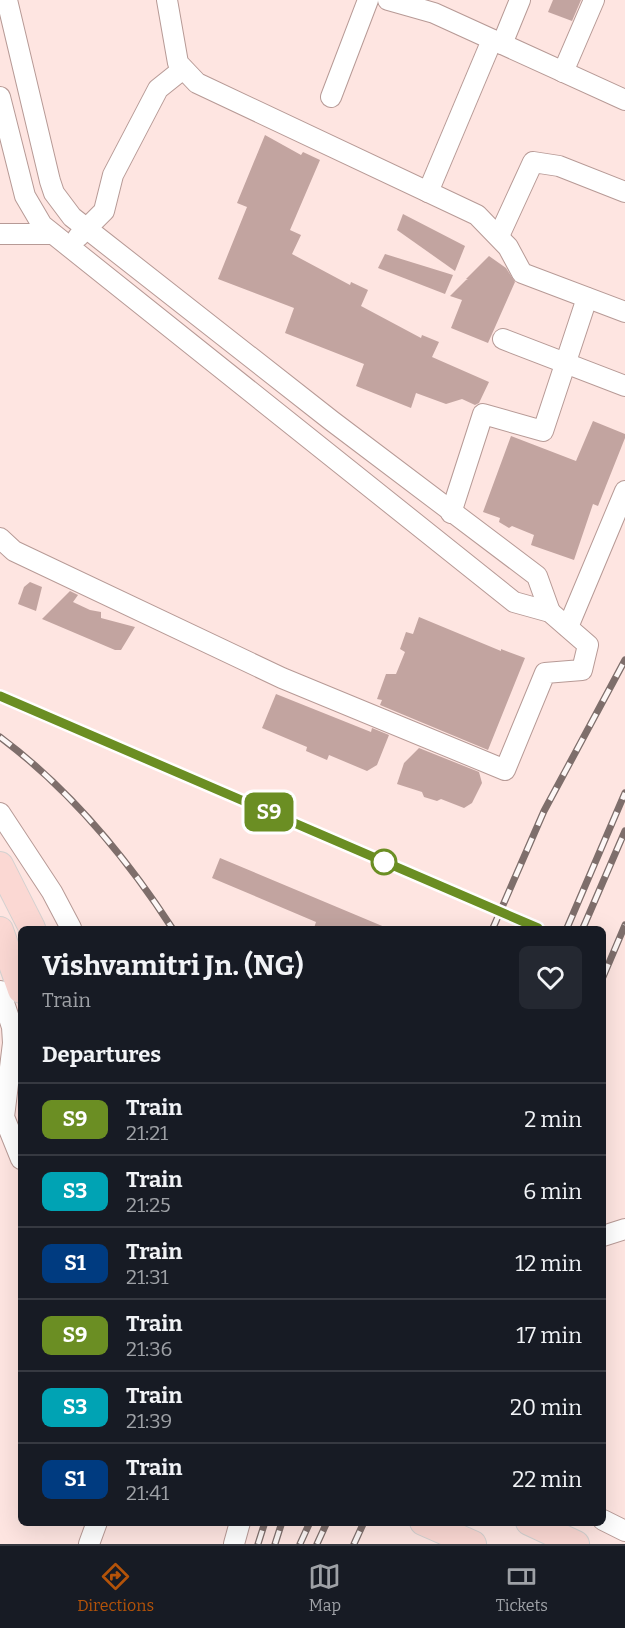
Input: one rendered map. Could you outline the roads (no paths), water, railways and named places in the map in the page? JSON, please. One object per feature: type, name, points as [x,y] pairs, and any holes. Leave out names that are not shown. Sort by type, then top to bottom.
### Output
[{"type":"main road","points":[[0,865],[31,926]]},
{"type":"main road","points":[[0,930],[18,981]]},
{"type":"main road","points":[[432,1526],[473,1544]]},
{"type":"main road","points":[[538,1526],[576,1544]]},
{"type":"street","points":[[7,0],[50,181],[63,206],[86,228],[451,513],[537,576],[550,612]]},
{"type":"street","points":[[167,0],[178,63],[197,83],[233,102],[477,215],[499,236],[522,273],[625,312]]},
{"type":"street","points":[[331,97],[368,0]]},
{"type":"street","points":[[388,0],[437,6],[497,42],[625,100]]},
{"type":"street","points":[[428,192],[497,42],[520,0]]},
{"type":"street","points":[[563,72],[594,0]]},
{"type":"street","points":[[68,247],[104,211],[113,175],[158,89],[183,69]]},
{"type":"street","points":[[0,97],[25,196],[42,225],[514,602],[550,612],[588,645],[582,670],[545,673],[505,770],[282,678],[14,551],[0,538]]},
{"type":"street","points":[[499,236],[533,162],[559,166],[625,192]]},
{"type":"street","points":[[0,234],[52,234]]},
{"type":"street","points":[[451,513],[483,414],[543,431],[587,298]]},
{"type":"street","points":[[503,339],[625,386]]},
{"type":"street","points":[[568,627],[625,491]]},
{"type":"street","points":[[0,813],[52,892],[70,926]]},
{"type":"street","points":[[0,991],[12,1027],[13,1043],[4,1117],[18,1152]]},
{"type":"street","points":[[606,1235],[625,1229]]},
{"type":"street","points":[[606,1522],[625,1531]]},
{"type":"street","points":[[89,1544],[96,1526]]},
{"type":"street","points":[[234,1544],[239,1526]]},
{"type":"railway","points":[[494,926],[544,811],[625,660]]},
{"type":"railway","points":[[0,696],[484,905]]},
{"type":"railway","points":[[0,737],[49,778],[94,825],[135,875],[171,926]]},
{"type":"railway","points":[[568,926],[625,793]]},
{"type":"railway","points":[[584,926],[625,831]]},
{"type":"railway","points":[[606,970],[625,925]]},
{"type":"railway","points":[[258,1544],[264,1526]]},
{"type":"railway","points":[[275,1544],[281,1526]]},
{"type":"railway","points":[[300,1544],[308,1526]]},
{"type":"railway","points":[[317,1544],[325,1526]]},
{"type":"railway","points":[[354,1544],[362,1526]]},
{"type":"train","name":"S9","points":[[0,696],[534,926]]}]
